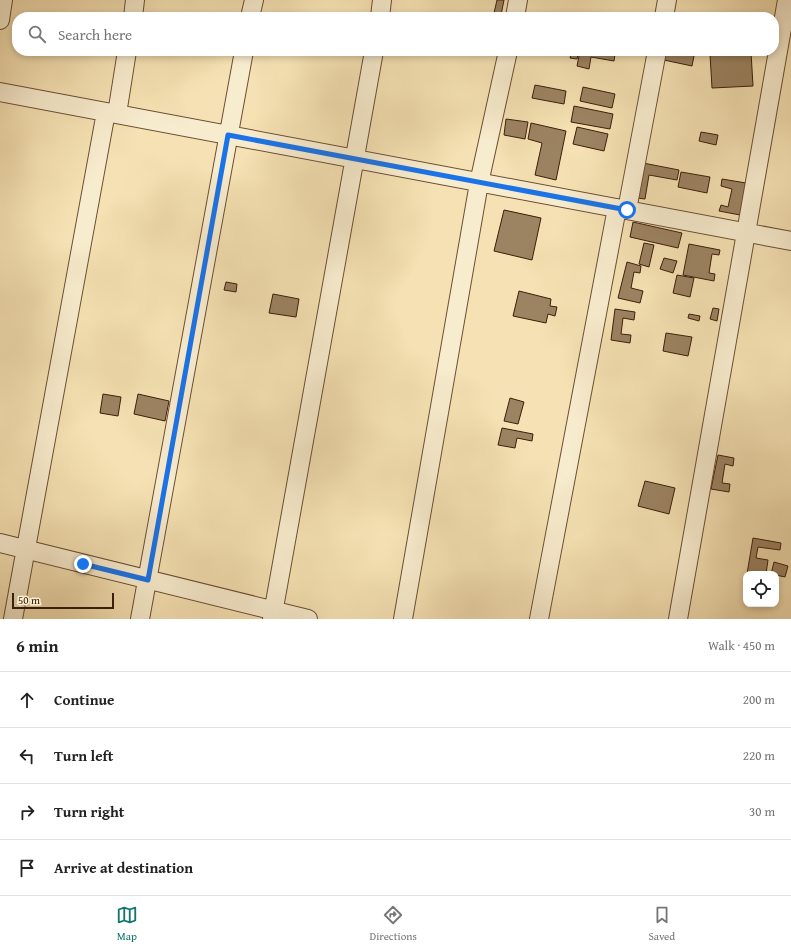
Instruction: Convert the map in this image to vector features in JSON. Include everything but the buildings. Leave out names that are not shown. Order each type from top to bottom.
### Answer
[{"type":"street","points":[[0,20],[3,0]]},
{"type":"street","points":[[134,12],[135,0]]},
{"type":"street","points":[[251,12],[254,0]]},
{"type":"street","points":[[381,12],[382,0]]},
{"type":"street","points":[[516,12],[518,0]]},
{"type":"street","points":[[665,12],[667,0]]},
{"type":"street","points":[[779,46],[787,0]]},
{"type":"street","points":[[13,619],[25,549],[112,113],[126,56]]},
{"type":"street","points":[[140,619],[243,56]]},
{"type":"street","points":[[273,615],[356,159],[373,56]]},
{"type":"street","points":[[402,619],[479,183],[507,56]]},
{"type":"street","points":[[539,619],[622,209],[656,56]]},
{"type":"street","points":[[678,619],[777,56]]},
{"type":"street","points":[[0,92],[791,241]]},
{"type":"street","points":[[0,543],[148,580],[273,615],[308,619]]},
{"type":"route","points":[[83,564],[148,580],[228,135],[627,210]]}]
